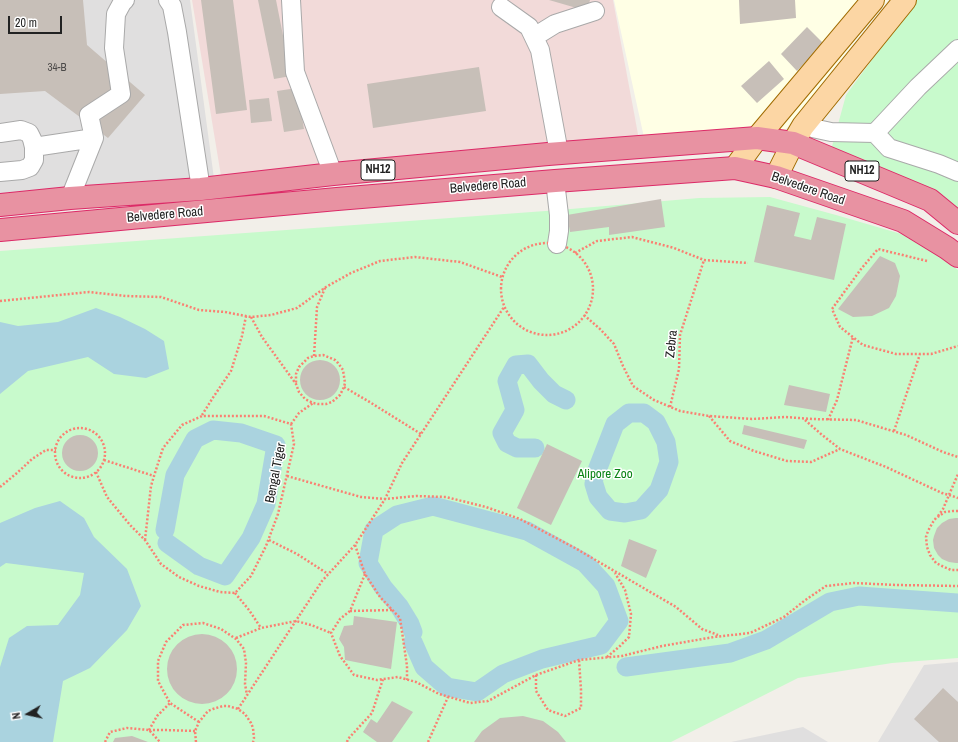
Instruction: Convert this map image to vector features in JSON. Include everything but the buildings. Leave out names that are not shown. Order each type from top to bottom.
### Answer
[{"type":"highway","name":"Belvedere Road","points":[[0,205],[70,198],[201,189],[333,174],[559,153],[798,135]]},
{"type":"highway","name":"NH12","points":[[798,135],[930,200],[958,223]]},
{"type":"highway","name":"Belvedere Road","points":[[0,230],[322,200],[735,168],[776,177],[903,221],[958,256]]},
{"type":"main road","points":[[735,168],[757,138],[873,0]]},
{"type":"main road","points":[[776,177],[798,135],[905,0]]},
{"type":"lane","points":[[70,198],[94,138],[90,115],[121,94],[114,48],[116,14],[125,0]]},
{"type":"lane","points":[[168,0],[172,6],[177,32],[201,189]]},
{"type":"lane","points":[[291,0],[295,72],[333,174]]},
{"type":"lane","points":[[501,7],[529,27],[540,50],[559,153]]},
{"type":"lane","points":[[534,36],[555,24],[595,10]]},
{"type":"lane","points":[[875,133],[918,87],[958,49]]},
{"type":"lane","points":[[0,132],[21,130],[29,133],[34,147],[34,160],[30,167],[22,170],[0,172]]},
{"type":"lane","points":[[798,135],[831,132],[875,133],[889,148],[939,164],[958,172]]},
{"type":"lane","points":[[34,147],[94,138]]},
{"type":"lane","points":[[554,181],[559,215],[557,244]]},
{"type":"path","points":[[575,253],[597,241],[632,237],[674,248],[704,260],[748,263]]},
{"type":"path","points":[[551,242],[565,246],[575,253],[581,257],[592,276],[593,288],[591,304],[580,322],[564,332],[542,335],[524,329],[510,317],[504,307],[500,291],[500,283],[505,268],[520,251],[534,244],[551,242]]},
{"type":"path","points":[[931,263],[918,258],[878,249],[861,269],[832,309],[840,327],[863,345],[896,354],[931,354],[958,346]]},
{"type":"path","points":[[0,301],[89,292],[126,296],[161,297],[199,310],[225,312],[251,317],[271,315],[297,308],[326,287],[351,273],[380,261],[415,257],[460,262],[502,277]]},
{"type":"path","name":"Zebra","points":[[670,407],[680,369],[680,335],[704,260]]},
{"type":"path","points":[[314,356],[317,307],[326,287]]},
{"type":"path","points":[[238,709],[322,581],[355,545],[385,499],[402,463],[504,307]]},
{"type":"path","points":[[584,315],[614,344],[633,386],[654,400],[680,411],[708,416],[752,419],[785,417],[856,420],[906,435],[943,452],[958,457]]},
{"type":"path","points":[[202,416],[232,371],[246,316]]},
{"type":"path","points":[[251,317],[262,337],[305,399],[318,404],[332,402],[340,395],[344,387],[345,383],[343,370],[335,360],[323,355],[314,356],[308,358],[299,367],[296,374],[296,384]]},
{"type":"path","points":[[828,420],[837,400],[853,337]]},
{"type":"path","points":[[894,431],[920,354]]},
{"type":"path","points":[[344,387],[421,434]]},
{"type":"path","points":[[145,540],[151,486],[163,448],[182,425],[202,416],[264,416],[291,424],[299,413],[313,403]]},
{"type":"path","points":[[708,416],[730,441],[754,451],[787,461],[811,462],[840,449]]},
{"type":"path","points":[[805,419],[840,449],[886,467],[942,493],[958,498]]},
{"type":"path","name":"Bengal Tiger","points":[[235,593],[251,576],[268,540],[278,514],[294,444],[291,424]]},
{"type":"path","points":[[76,428],[90,430],[97,434],[104,445],[104,460],[102,466],[92,476],[83,478],[68,474],[58,464],[56,459],[58,442],[67,432],[76,428]]},
{"type":"path","points":[[0,487],[17,474],[32,459],[46,450],[56,450]]},
{"type":"path","points":[[104,460],[154,476]]},
{"type":"path","points":[[96,472],[107,497],[130,525],[145,540],[161,564],[179,577],[200,586],[220,592],[235,593],[261,628]]},
{"type":"path","points":[[958,474],[943,509],[933,522],[926,537],[930,555],[936,563],[951,570],[958,570]]},
{"type":"path","points":[[287,476],[361,497],[385,499],[416,496],[446,497],[486,507],[520,519],[615,571],[676,607],[702,629],[720,636]]},
{"type":"path","points":[[936,518],[945,512],[958,511]]},
{"type":"path","points":[[268,540],[297,554],[328,574]]},
{"type":"path","points":[[355,545],[365,574],[380,597],[400,618],[407,666],[407,680]]},
{"type":"path","points":[[607,657],[629,636],[631,614],[625,590],[615,571]]},
{"type":"path","points":[[331,633],[340,619],[350,611],[365,574]]},
{"type":"path","points":[[236,638],[261,628],[296,621],[331,633],[340,656],[354,675],[377,680],[398,677],[416,682],[448,697],[470,702],[488,701],[536,675],[579,660],[622,656],[662,646],[720,636],[750,633],[784,617],[826,586],[854,583],[958,586]]},
{"type":"path","points":[[350,611],[392,610]]},
{"type":"path","points":[[199,722],[170,703],[158,681],[158,661],[166,642],[183,625],[203,623],[221,629],[236,638],[244,649],[246,662],[245,684],[247,695]]},
{"type":"path","points":[[536,675],[536,691],[548,710],[565,716],[581,708],[579,660]]},
{"type":"path","points":[[347,742],[348,739],[372,713],[383,679]]},
{"type":"path","points":[[428,742],[448,697]]},
{"type":"path","points":[[149,730],[157,716],[170,703]]},
{"type":"path","points":[[196,742],[195,731],[199,722],[208,711],[223,706],[228,706],[238,709],[245,714],[253,728],[253,742]]},
{"type":"path","points":[[105,742],[110,732],[127,728],[195,731]]},
{"type":"path","points":[[149,730],[160,742]]},
{"type":"shaded area","points":[[0,0],[190,0],[215,186],[0,203]]},
{"type":"shaded area","points":[[192,0],[613,0],[640,145],[222,182]]},
{"type":"shaded area","points":[[614,0],[888,0],[774,144],[645,142]]},
{"type":"shaded area","points":[[958,662],[958,742],[878,742],[924,665]]},
{"type":"shaded area","points":[[803,727],[828,742],[731,742]]},
{"type":"green space","points":[[916,0],[958,0],[958,232],[922,205],[828,161],[846,95]]},
{"type":"green space","name":"Alipore Zoo","points":[[770,197],[915,238],[958,270],[958,658],[892,663],[798,678],[671,742],[0,742],[0,251],[559,210],[699,198]]},
{"type":"water","points":[[96,308],[145,329],[164,341],[169,369],[146,378],[114,374],[88,357],[28,371],[0,394],[0,322],[18,326],[58,322]]},
{"type":"water","points":[[60,501],[84,518],[94,537],[127,569],[141,606],[127,630],[90,668],[63,681],[53,742],[0,742],[0,667],[9,638],[27,626],[58,625],[80,595],[84,573],[6,563],[0,567],[0,523],[35,508]]},
{"type":"waterway","points":[[535,448],[517,448],[507,443],[502,433],[515,410],[507,381],[516,365],[528,364],[541,381],[554,394],[566,400]]},
{"type":"waterway","points":[[594,478],[615,424],[629,413],[644,413],[656,422],[666,442],[669,462],[659,490],[641,510],[625,513],[610,511],[598,497],[594,484]]},
{"type":"waterway","points":[[165,530],[175,475],[195,439],[213,430],[241,433],[276,445],[266,504],[251,538],[225,576],[199,566],[167,543]]},
{"type":"waterway","points":[[413,632],[399,606],[383,587],[368,563],[374,530],[397,515],[433,506],[527,531],[585,563],[606,586],[619,621],[601,645],[542,659],[503,674],[477,692],[447,687],[424,667],[413,642]]},
{"type":"waterway","points":[[626,667],[730,653],[766,640],[830,602],[859,596],[958,603]]}]
